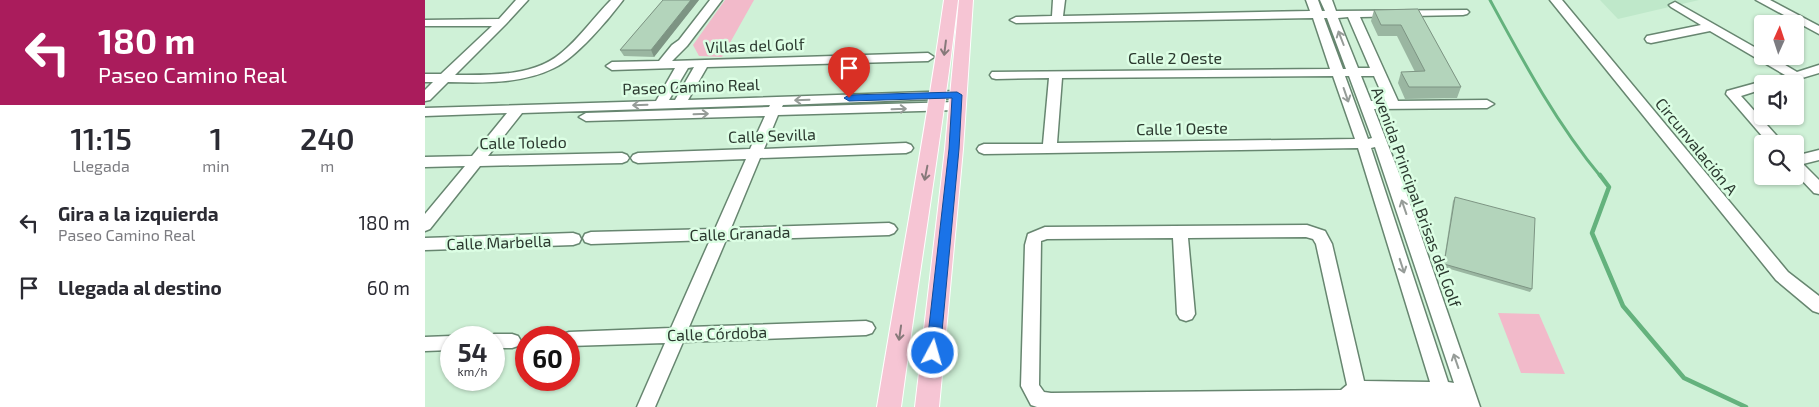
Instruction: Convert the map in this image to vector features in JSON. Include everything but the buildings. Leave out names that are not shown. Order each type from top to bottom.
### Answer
[{"type":"main road","points":[[927,407],[954,149],[947,101],[951,0]]},
{"type":"main road","points":[[889,407],[915,226],[947,101],[966,0]]},
{"type":"street","points":[[425,97],[522,0]]},
{"type":"street","points":[[425,78],[510,77],[548,66],[563,57],[617,0]]},
{"type":"street","points":[[663,64],[676,48],[683,43],[716,0]]},
{"type":"street","points":[[1057,19],[1059,0]]},
{"type":"street","name":"Avenida Principal Brisas del Golf","points":[[1312,0],[1325,9],[1354,72],[1381,142],[1469,401]]},
{"type":"street","name":"Circunvalación A","points":[[1556,0],[1782,276],[1819,306]]},
{"type":"street","points":[[1762,0],[1819,31]]},
{"type":"street","points":[[1779,0],[1819,22]]},
{"type":"street","points":[[1675,5],[1793,75]]},
{"type":"street","points":[[1016,20],[1325,9],[1352,13],[1463,12]]},
{"type":"street","name":"Avenida Principal Brisas del Golf","points":[[1325,9],[1338,72],[1363,143],[1445,401]]},
{"type":"street","points":[[1352,13],[1393,104]]},
{"type":"street","points":[[425,23],[502,22]]},
{"type":"street","points":[[1651,39],[1711,27]]},
{"type":"street","points":[[679,104],[693,63],[683,43]]},
{"type":"street","name":"Villas del Golf","points":[[612,66],[928,57]]},
{"type":"street","points":[[660,104],[693,63]]},
{"type":"street","points":[[1798,75],[1819,69]]},
{"type":"street","name":"Calle 2 Oeste","points":[[995,75],[1379,72]]},
{"type":"street","points":[[1049,148],[1056,75]]},
{"type":"street","points":[[1754,88],[1732,94],[1754,118]]},
{"type":"street","name":"Paseo Camino Real","points":[[425,112],[514,114],[947,101]]},
{"type":"street","name":"Paseo Camino Real","points":[[425,121],[660,104],[776,106]]},
{"type":"street","points":[[1366,105],[1487,104]]},
{"type":"street","points":[[646,407],[776,106]]},
{"type":"street","points":[[425,225],[514,114]]},
{"type":"street","points":[[1760,125],[1769,135]]},
{"type":"street","name":"Calle 1 Oeste","points":[[984,149],[1381,142]]},
{"type":"street","name":"Calle Sevilla","points":[[639,158],[906,148]]},
{"type":"street","points":[[1804,160],[1819,155]]},
{"type":"street","name":"Calle Toledo","points":[[425,162],[621,158]]},
{"type":"street","points":[[1804,173],[1819,189]]},
{"type":"street","name":"Calle Granada","points":[[591,238],[889,228]]},
{"type":"street","points":[[1353,396],[1324,244],[1319,235],[1307,231],[1045,233],[1034,238],[1029,386],[1038,399],[1051,401],[1353,396],[1469,401]]},
{"type":"street","points":[[1180,232],[1186,314]]},
{"type":"street","name":"Calle Marbella","points":[[425,244],[573,239]]},
{"type":"street","name":"Calle Córdoba","points":[[580,339],[866,328]]},
{"type":"street","points":[[505,340],[512,340]]},
{"type":"street","points":[[425,344],[440,343]]},
{"type":"shaded area","points":[[725,0],[754,0],[722,57],[699,56],[693,45]]},
{"type":"shaded area","points":[[1600,0],[1699,0],[1618,19]]},
{"type":"shaded area","points":[[1498,313],[1539,314],[1565,374],[1521,373]]},
{"type":"waterway","points":[[1490,0],[1555,113],[1601,177]]},
{"type":"waterway","points":[[1600,175],[1609,187],[1592,233],[1623,306],[1684,378],[1746,407]]},
{"type":"route","points":[[849,98],[957,95],[954,149],[933,353]]}]
